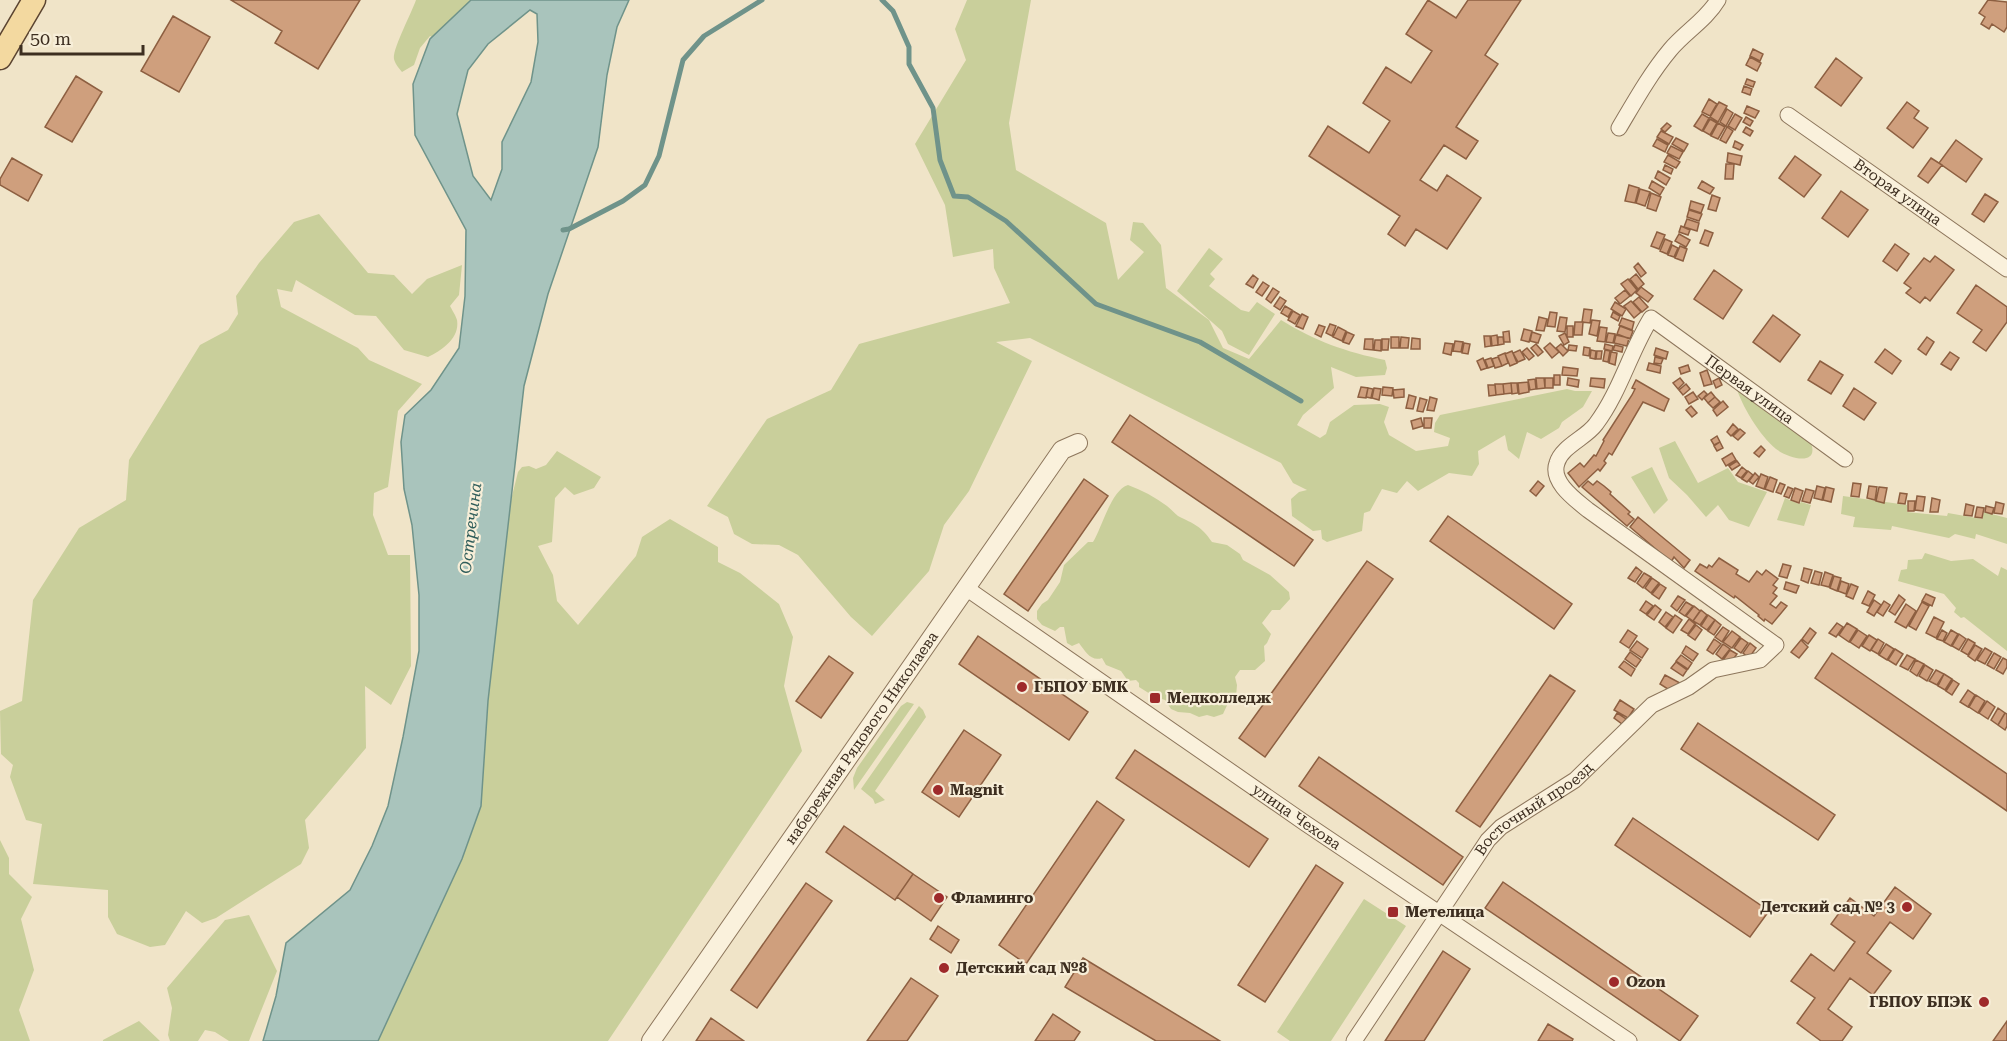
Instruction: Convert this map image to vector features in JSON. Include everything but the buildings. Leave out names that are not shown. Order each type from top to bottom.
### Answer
[{"type":"main road","points":[[0,58],[34,0]]},
{"type":"street","points":[[1618,128],[1655,69],[1718,0]]},
{"type":"street","name":"Вторая улица","points":[[1788,116],[2007,269]]},
{"type":"street","name":"Первая улица","points":[[1776,645],[1588,510],[1566,491],[1557,476],[1556,463],[1564,452],[1595,426],[1616,394],[1638,340],[1651,318],[1845,459]]},
{"type":"street","name":"набережная Рядового Николаева","points":[[651,1041],[1062,450],[1078,443]]},
{"type":"street","name":"улица Чехова","points":[[966,588],[1437,914],[1629,1041]]},
{"type":"street","name":"Восточный проезд","points":[[1354,1041],[1437,914],[1488,840],[1501,827],[1575,780],[1652,705],[1689,687],[1713,670],[1760,660],[1776,645]]},
{"type":"green space","points":[[416,0],[480,0],[436,39],[430,36],[420,48],[414,65],[402,72],[395,63],[394,54]]},
{"type":"green space","points":[[967,0],[1031,0],[1009,123],[1016,170],[1106,223],[1118,280],[1144,252],[1130,240],[1133,222],[1143,223],[1161,245],[1166,288],[1209,320],[1223,348],[1249,359],[1281,320],[1331,345],[1385,360],[1387,368],[1385,375],[1356,377],[1331,367],[1334,388],[1303,415],[1297,425],[1320,438],[1326,434],[1330,422],[1354,405],[1380,404],[1389,407],[1384,422],[1389,435],[1416,451],[1448,446],[1450,438],[1434,432],[1435,423],[1440,415],[1567,389],[1592,391],[1583,407],[1562,422],[1559,428],[1541,439],[1527,432],[1519,459],[1508,450],[1505,435],[1478,451],[1479,464],[1472,476],[1449,473],[1418,491],[1407,481],[1397,493],[1382,489],[1370,511],[1364,513],[1362,531],[1327,542],[1322,539],[1321,530],[1313,531],[1292,516],[1291,499],[1299,492],[1307,490],[1293,483],[1281,463],[1030,338],[996,342],[1032,361],[969,491],[944,525],[929,571],[872,636],[851,617],[798,555],[779,545],[752,544],[734,534],[728,517],[707,506],[767,419],[831,390],[859,344],[1010,303],[994,268],[993,249],[953,257],[945,205],[915,144],[966,60],[955,29]]},
{"type":"green space","points":[[319,214],[368,273],[394,275],[412,294],[427,279],[462,265],[459,295],[450,306],[457,320],[456,332],[449,343],[428,357],[404,350],[376,316],[355,315],[296,280],[292,292],[277,289],[281,307],[358,348],[369,360],[422,384],[398,411],[388,487],[374,493],[373,515],[388,555],[410,555],[411,666],[391,705],[365,686],[366,748],[305,820],[309,848],[301,864],[216,918],[202,923],[186,911],[165,945],[150,947],[117,934],[108,917],[108,890],[33,884],[42,824],[26,820],[10,777],[13,765],[1,754],[0,711],[22,701],[33,600],[79,528],[126,500],[129,460],[200,345],[228,330],[238,314],[236,296],[259,263],[294,222]]},
{"type":"green space","points":[[1209,248],[1223,259],[1210,274],[1215,279],[1209,286],[1241,310],[1249,312],[1257,302],[1275,314],[1249,355],[1228,344],[1222,331],[1177,291]]},
{"type":"green space","points":[[1736,386],[1809,438],[1812,454],[1809,457],[1797,458],[1776,449],[1752,420]]},
{"type":"green space","points":[[1675,441],[1698,483],[1728,468],[1738,482],[1767,492],[1749,527],[1729,520],[1718,505],[1706,517],[1669,478],[1659,448]]},
{"type":"green space","points":[[557,451],[601,477],[594,488],[574,495],[565,487],[555,498],[552,542],[538,546],[553,575],[557,601],[578,625],[636,556],[642,537],[670,519],[718,547],[718,562],[740,573],[779,604],[793,637],[784,686],[802,751],[608,1041],[378,1041],[462,859],[481,806],[488,701],[510,504],[518,472],[522,467],[529,466],[536,469],[546,465]]},
{"type":"green space","points":[[1652,467],[1668,500],[1654,514],[1631,477]]},
{"type":"green space","points":[[1128,485],[1143,491],[1178,516],[1197,526],[1212,542],[1227,545],[1240,554],[1243,560],[1270,575],[1289,592],[1290,599],[1280,610],[1272,610],[1262,623],[1271,634],[1264,646],[1265,661],[1255,670],[1240,670],[1235,677],[1236,697],[1229,701],[1223,714],[1214,717],[1207,715],[1199,717],[1171,709],[1165,700],[1139,687],[1136,680],[1128,681],[1121,671],[1106,665],[1102,658],[1091,657],[1079,643],[1072,646],[1067,643],[1064,627],[1055,631],[1042,625],[1037,619],[1037,611],[1060,582],[1064,565],[1088,542],[1093,542],[1112,502],[1122,488]]},
{"type":"green space","points":[[1843,496],[1907,505],[1907,512],[1947,516],[1948,513],[1982,519],[1984,512],[2007,518],[2007,544],[1976,534],[1975,539],[1955,534],[1949,538],[1892,526],[1891,530],[1853,527],[1855,517],[1841,514]]},
{"type":"green space","points":[[1785,498],[1799,504],[1801,502],[1811,505],[1804,526],[1777,520]]},
{"type":"green space","points":[[1925,553],[1951,561],[1973,559],[1998,576],[2001,567],[2007,570],[2007,651],[1964,617],[1961,618],[1954,612],[1956,608],[1944,594],[1898,581],[1901,570],[1907,569],[1908,560],[1922,559]]},
{"type":"green space","points":[[907,702],[914,704],[854,790],[853,778],[857,768],[901,706]]},
{"type":"green space","points":[[919,706],[926,717],[875,791],[885,800],[875,804],[873,799],[861,789]]},
{"type":"green space","points":[[0,840],[9,858],[9,874],[32,897],[21,919],[34,970],[19,1010],[30,1041],[0,1041]]},
{"type":"green space","points":[[1364,899],[1406,926],[1331,1041],[1290,1041],[1277,1032]]},
{"type":"green space","points":[[249,915],[277,971],[249,1041],[229,1041],[215,1032],[205,1030],[198,1041],[170,1041],[168,1035],[172,1008],[167,988],[225,920]]},
{"type":"green space","points":[[139,1021],[160,1041],[103,1041],[103,1040]]},
{"type":"water","name":"Остречина","points":[[471,0],[629,0],[617,27],[607,75],[598,147],[548,294],[524,386],[488,701],[481,806],[462,859],[378,1041],[263,1041],[276,996],[286,943],[350,890],[372,846],[388,806],[419,651],[419,595],[412,525],[404,489],[401,442],[405,415],[431,390],[459,348],[465,296],[466,230],[415,135],[413,84],[430,39]],"holes":[[[530,10],[537,14],[538,42],[531,82],[502,142],[502,169],[491,200],[473,176],[457,114],[468,70],[488,44]]]},
{"type":"waterway","points":[[563,230],[623,201],[645,185],[659,156],[683,60],[704,36],[762,0]]},
{"type":"waterway","points":[[882,0],[893,11],[909,47],[909,64],[933,108],[940,160],[954,196],[968,197],[1006,221],[1096,304],[1200,342],[1301,401]]},
{"type":"place","name":"ГБПОУ БМК","points":[[1022,687]]},
{"type":"place","name":"Медколледж","points":[[1155,698]]},
{"type":"place","name":"Magnit","points":[[938,790]]},
{"type":"place","name":"Фламинго","points":[[939,898]]},
{"type":"place","name":"Детский сад № 3","points":[[1907,907]]},
{"type":"place","name":"Метелица","points":[[1393,912]]},
{"type":"place","name":"Детский сад №8","points":[[944,968]]},
{"type":"place","name":"Ozon","points":[[1614,982]]},
{"type":"place","name":"ГБПОУ БПЭК","points":[[1984,1002]]}]
